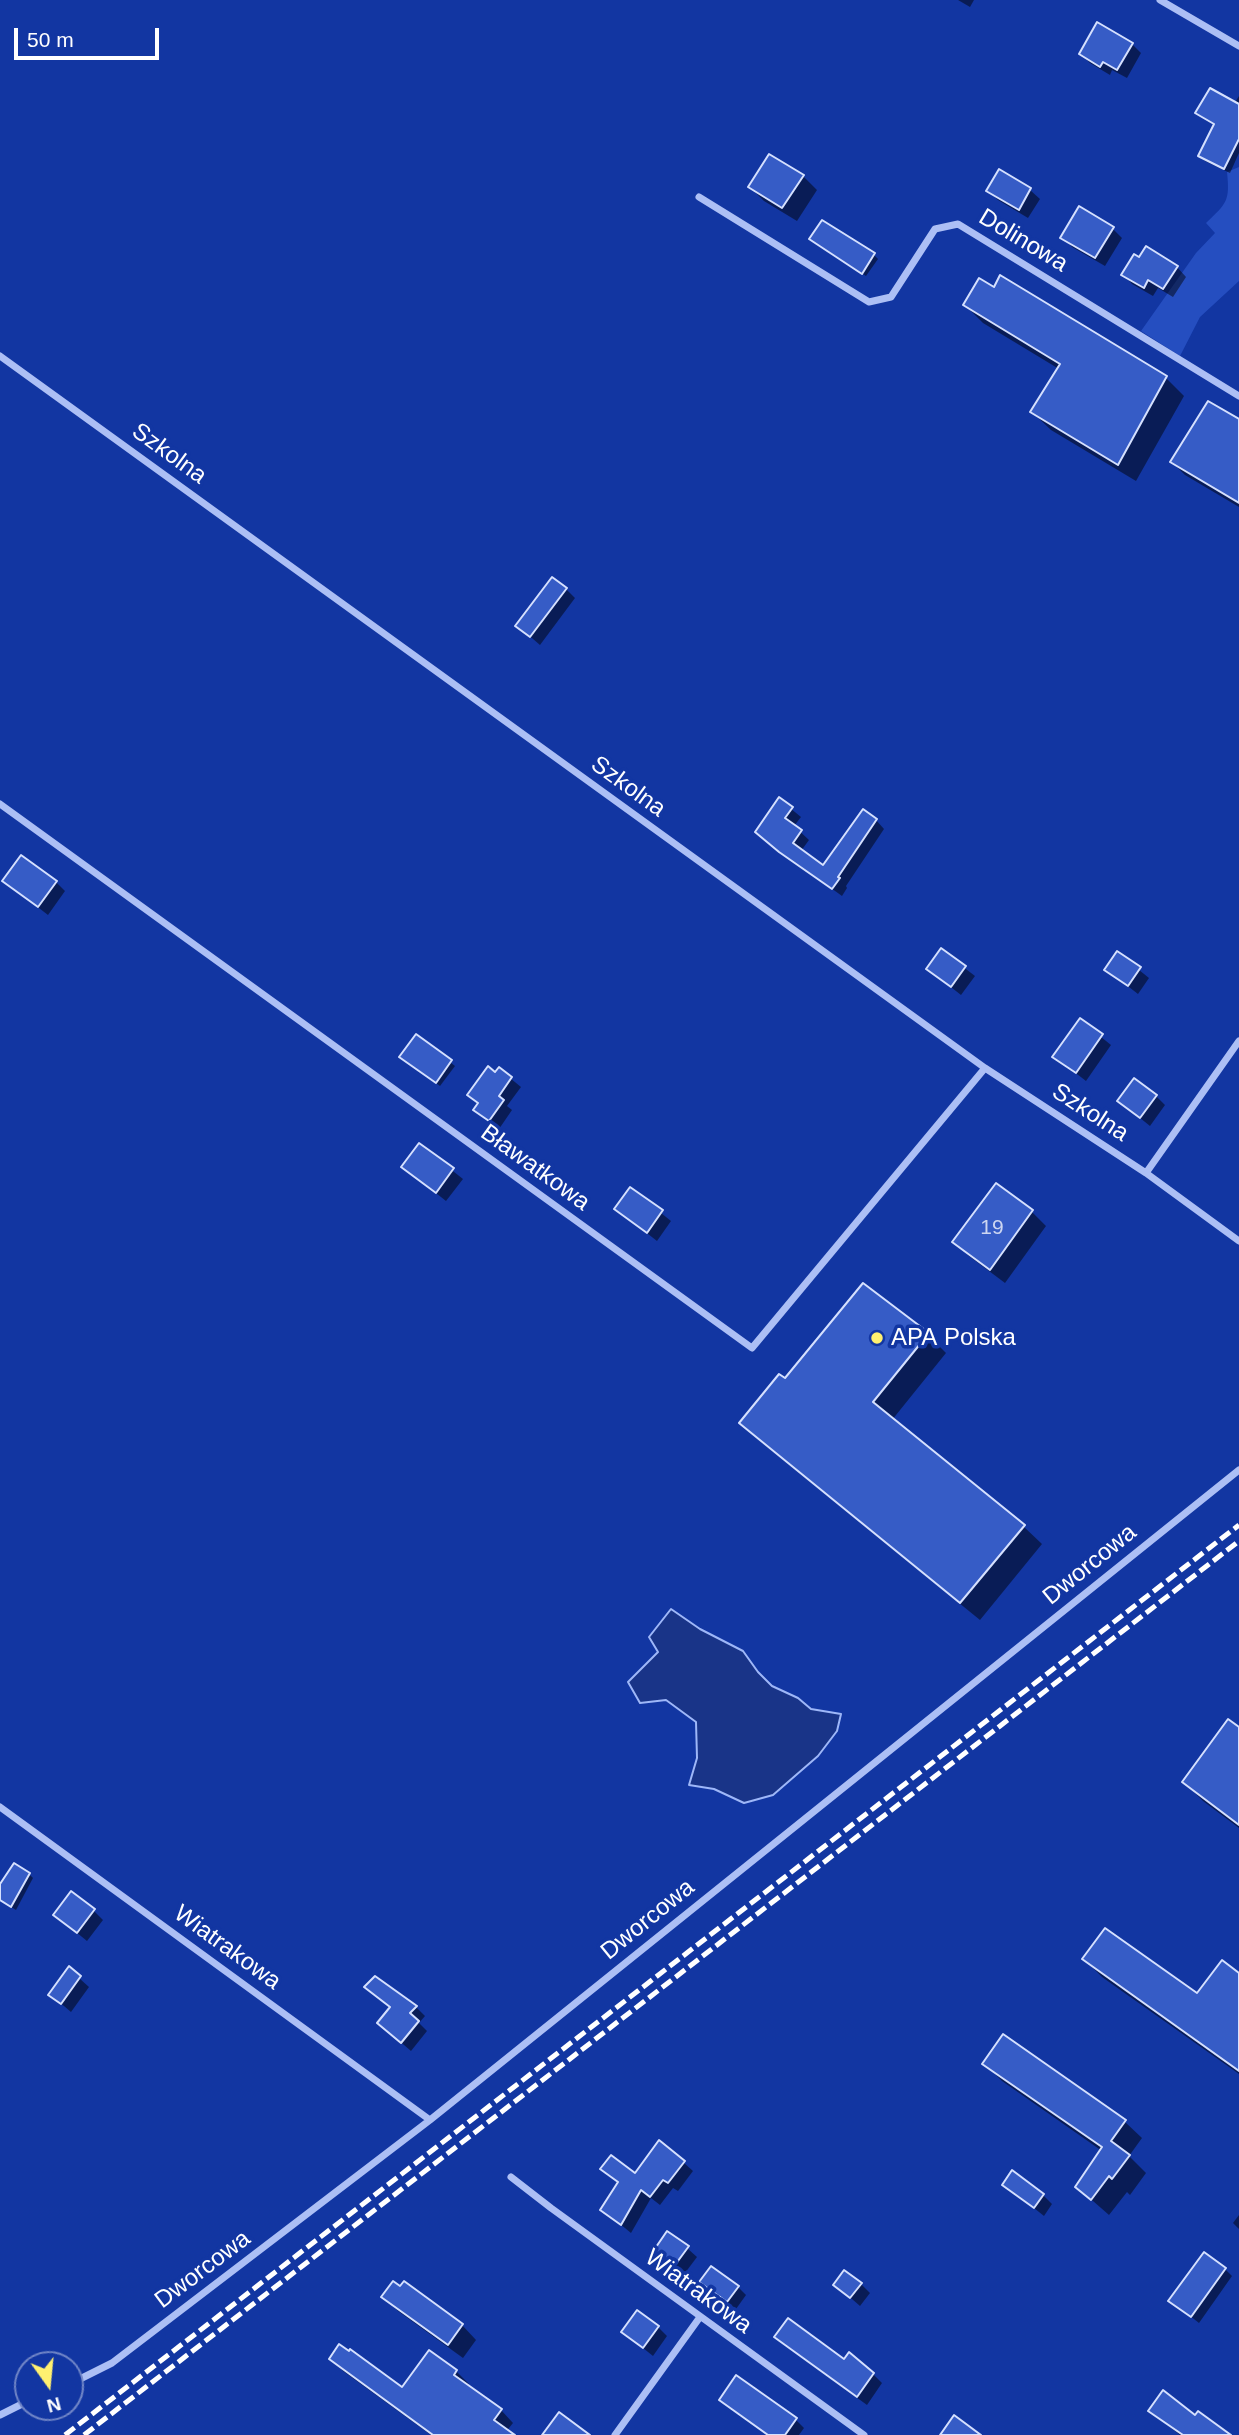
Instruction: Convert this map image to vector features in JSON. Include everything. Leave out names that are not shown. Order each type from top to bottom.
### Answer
[{"type":"street","points":[[1163,1],[1239,46]]},
{"type":"street","name":"Dolinowa","points":[[699,197],[869,302],[891,297],[935,229],[958,224],[1239,396]]},
{"type":"street","name":"Szkolna","points":[[0,356],[985,1068],[1146,1173],[1239,1241]]},
{"type":"street","name":"Bławatkowa","points":[[0,804],[752,1349],[985,1068]]},
{"type":"street","points":[[1146,1173],[1239,1041]]},
{"type":"street","name":"Dworcowa","points":[[84,2377],[112,2363],[430,2120],[1239,1470]]},
{"type":"street","name":"Wiatrakowa","points":[[0,1807],[430,2120]]},
{"type":"street","name":"Wiatrakowa","points":[[512,2177],[864,2435]]},
{"type":"street","points":[[615,2435],[700,2317]]},
{"type":"shaded area","points":[[1239,167],[1239,281],[1200,317],[1180,356],[1141,331],[1196,253],[1215,233],[1206,223],[1226,201],[1227,172]]},
{"type":"shaded area","points":[[671,1609],[700,1629],[743,1651],[772,1686],[798,1698],[811,1709],[841,1714],[837,1731],[818,1756],[773,1795],[744,1803],[714,1789],[689,1785],[697,1758],[696,1722],[666,1700],[640,1703],[628,1682],[658,1652],[649,1637]]},
{"type":"building","points":[[1097,22],[1133,43],[1117,70],[1103,62],[1100,67],[1079,54]]},
{"type":"building","points":[[1210,88],[1239,104],[1239,139],[1224,169],[1198,156],[1214,124],[1195,113]]},
{"type":"building","points":[[769,154],[804,175],[782,208],[748,187]]},
{"type":"building","points":[[999,169],[1031,188],[1019,210],[986,191]]},
{"type":"building","points":[[1079,206],[1114,227],[1095,258],[1060,238]]},
{"type":"building","points":[[822,220],[875,253],[862,274],[809,239]]},
{"type":"building","points":[[1146,246],[1178,266],[1163,289],[1148,280],[1144,288],[1121,275],[1134,254],[1139,257]]},
{"type":"building","points":[[1000,275],[1167,376],[1118,465],[1030,412],[1060,364],[963,305],[979,278],[994,287]]},
{"type":"building","points":[[1208,401],[1239,419],[1239,503],[1170,462]]},
{"type":"building","points":[[552,577],[567,588],[530,637],[515,626]]},
{"type":"building","points":[[779,797],[793,807],[785,818],[802,830],[793,843],[823,865],[863,809],[877,819],[832,889],[755,832]]},
{"type":"building","points":[[21,855],[57,881],[38,907],[2,881]]},
{"type":"building","points":[[941,948],[966,966],[951,987],[926,969]]},
{"type":"building","points":[[1117,951],[1141,967],[1128,986],[1104,970]]},
{"type":"building","points":[[1080,1018],[1103,1034],[1076,1073],[1052,1057]]},
{"type":"building","points":[[416,1034],[452,1060],[436,1083],[399,1057]]},
{"type":"building","points":[[488,1066],[495,1072],[499,1067],[512,1077],[499,1096],[504,1100],[489,1121],[473,1110],[478,1103],[467,1095]]},
{"type":"building","points":[[1134,1078],[1157,1095],[1140,1118],[1117,1101]]},
{"type":"building","points":[[419,1143],[454,1168],[436,1193],[401,1167]]},
{"type":"building","points":[[996,1183],[1033,1210],[990,1270],[952,1242]]},
{"type":"building","points":[[630,1187],[663,1210],[647,1233],[614,1209]]},
{"type":"building","points":[[863,1283],[929,1333],[873,1402],[1025,1525],[960,1603],[739,1423],[779,1374],[785,1378]]},
{"type":"building","points":[[1228,1719],[1239,1727],[1239,1825],[1182,1782]]},
{"type":"building","points":[[14,1863],[30,1873],[11,1907],[0,1900],[0,1884]]},
{"type":"building","points":[[71,1891],[95,1909],[77,1933],[53,1915]]},
{"type":"building","points":[[1105,1928],[1197,1993],[1222,1960],[1239,1973],[1239,2071],[1082,1959]]},
{"type":"building","points":[[69,1966],[81,1976],[61,2004],[48,1995]]},
{"type":"building","points":[[375,1976],[417,2006],[410,2013],[419,2021],[401,2043],[377,2023],[390,2007],[364,1987]]},
{"type":"building","points":[[1003,2034],[1126,2120],[1111,2141],[1130,2155],[1112,2179],[1109,2176],[1091,2200],[1075,2187],[1102,2147],[982,2064]]},
{"type":"building","points":[[659,2140],[685,2161],[668,2183],[663,2180],[650,2197],[641,2190],[621,2225],[600,2210],[618,2182],[600,2169],[611,2155],[635,2173]]},
{"type":"building","points":[[1012,2170],[1044,2194],[1034,2208],[1002,2185]]},
{"type":"building","points":[[667,2231],[689,2246],[675,2265],[654,2250]]},
{"type":"building","points":[[1204,2252],[1226,2268],[1191,2317],[1168,2301]]},
{"type":"building","points":[[711,2266],[739,2286],[727,2302],[699,2282]]},
{"type":"building","points":[[844,2270],[862,2283],[850,2298],[833,2285]]},
{"type":"building","points":[[393,2281],[400,2286],[404,2281],[463,2324],[448,2345],[381,2297]]},
{"type":"building","points":[[637,2310],[659,2326],[643,2348],[621,2332]]},
{"type":"building","points":[[788,2318],[844,2359],[849,2352],[874,2373],[857,2397],[774,2337]]},
{"type":"building","points":[[339,2344],[402,2387],[429,2350],[457,2370],[454,2375],[502,2409],[494,2420],[515,2435],[433,2435],[329,2359]]},
{"type":"building","points":[[736,2375],[797,2418],[785,2435],[768,2435],[719,2400]]},
{"type":"building","points":[[1163,2390],[1195,2415],[1198,2411],[1231,2435],[1183,2435],[1148,2411]]},
{"type":"building","points":[[559,2412],[590,2435],[542,2435]]},
{"type":"building","points":[[954,2415],[981,2435],[940,2435]]},
{"type":"railway","points":[[65,2435],[1239,1525]]},
{"type":"railway","points":[[84,2435],[1239,1541]]},
{"type":"place","name":"APA Polska","points":[[877,1338]]}]
